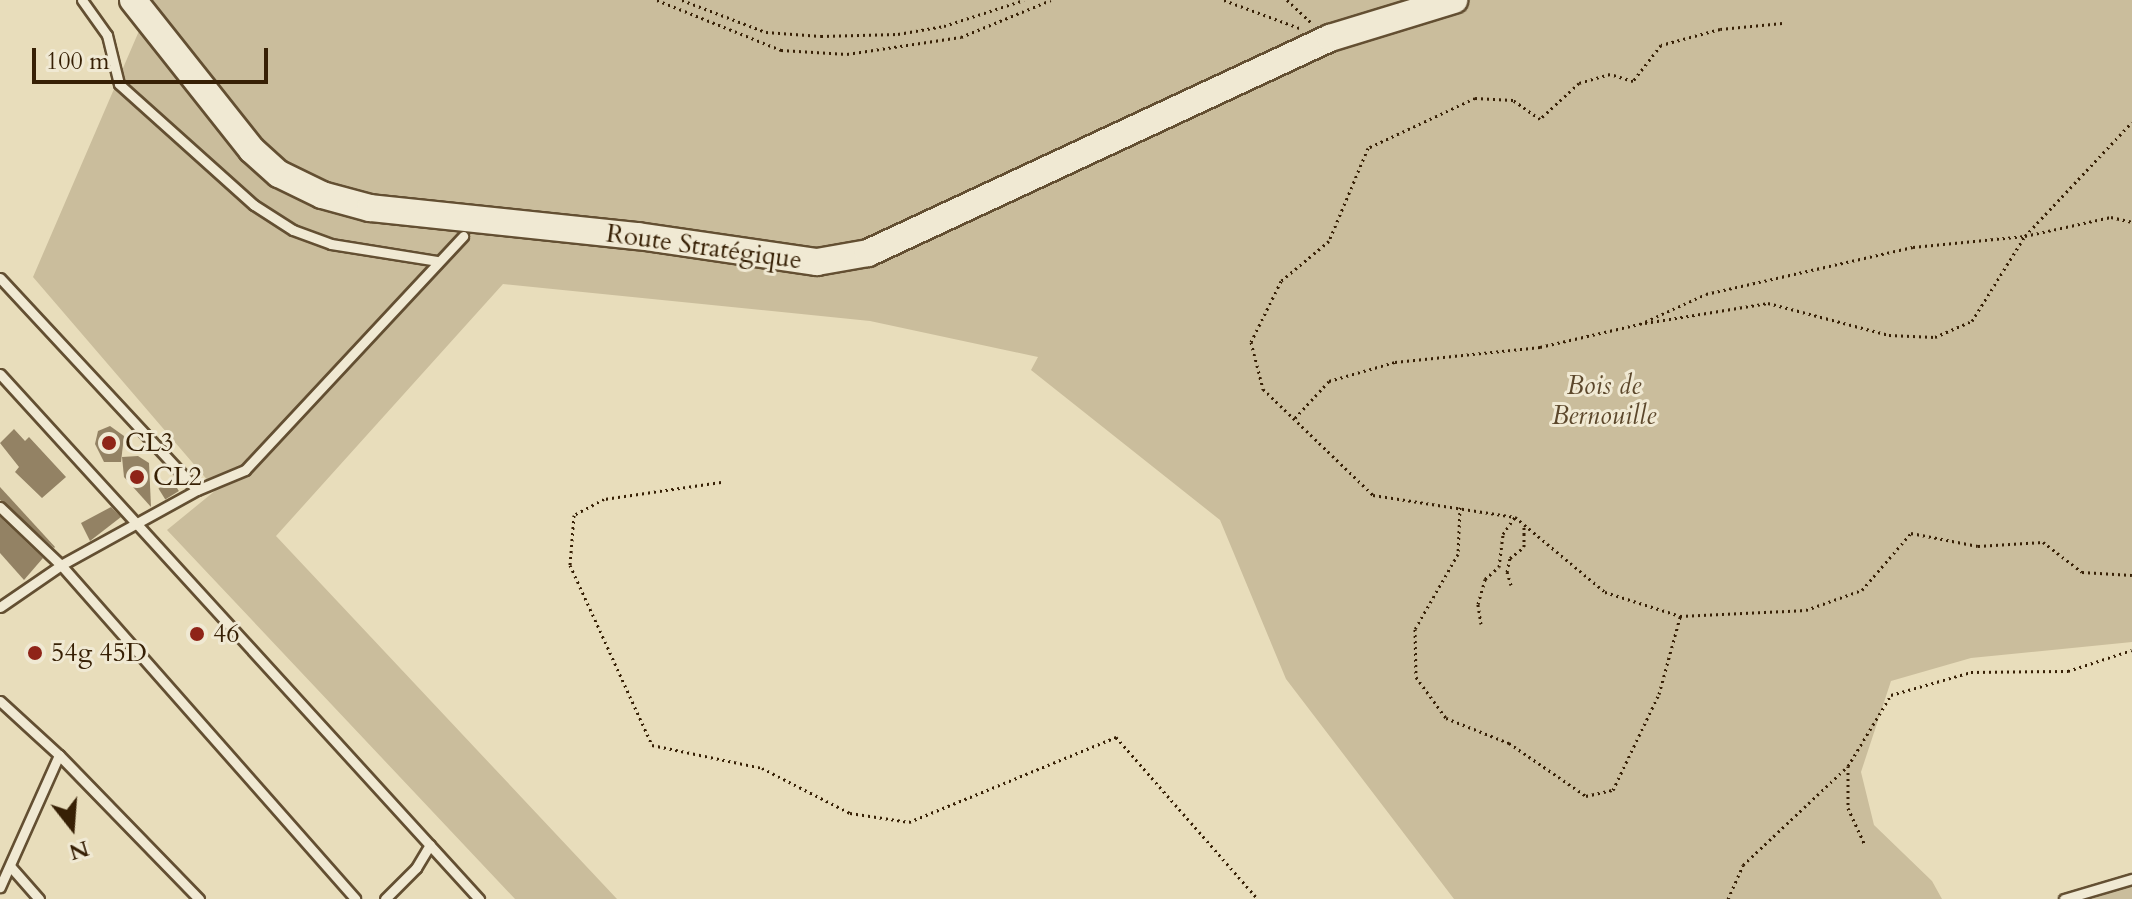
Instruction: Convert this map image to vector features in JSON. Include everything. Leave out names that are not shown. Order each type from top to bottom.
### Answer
[{"type":"street","name":"Route Stratégique","points":[[133,0],[218,113],[279,174],[322,195],[370,208],[492,224],[638,236],[817,262],[868,253],[1328,39],[1454,0]]},
{"type":"lane","points":[[82,0],[107,35],[119,84],[254,205],[293,230],[331,244],[437,261]]},
{"type":"lane","points":[[0,607],[61,565],[197,490],[245,470],[463,236]]},
{"type":"lane","points":[[0,278],[197,490]]},
{"type":"lane","points":[[0,374],[479,899]]},
{"type":"lane","points":[[0,507],[61,565],[355,899]]},
{"type":"lane","points":[[0,701],[59,755],[199,899]]},
{"type":"lane","points":[[0,887],[59,755]]},
{"type":"lane","points":[[385,899],[416,868],[430,845]]},
{"type":"lane","points":[[10,866],[39,899]]},
{"type":"lane","points":[[2064,899],[2132,879]]},
{"type":"path","points":[[657,0],[781,50],[847,54],[961,37],[1051,0]]},
{"type":"path","points":[[682,0],[766,32],[821,36],[898,34],[944,26],[1024,0]]},
{"type":"path","points":[[1224,0],[1328,39]]},
{"type":"path","points":[[1287,0],[1328,39]]},
{"type":"path","points":[[1782,23],[1720,29],[1661,45],[1633,81],[1610,74],[1579,83],[1540,119],[1513,100],[1475,98],[1368,148],[1329,241],[1281,281],[1251,342],[1263,389],[1373,495],[1515,517],[1605,592],[1680,616],[1806,610],[1862,590],[1911,533],[1978,546],[2043,542],[2082,572],[2132,575]]},
{"type":"path","points":[[1295,418],[1329,381],[1368,370],[1540,347],[1640,324],[1768,303],[1889,335],[1935,337],[1972,321],[2025,236],[2132,122]]},
{"type":"path","points":[[1640,324],[1706,294],[1913,247],[2025,236],[2111,217],[2132,222]]},
{"type":"path","points":[[721,482],[604,499],[574,515],[570,565],[652,745],[762,768],[850,813],[909,822],[1116,737],[1258,899]]},
{"type":"path","points":[[1460,507],[1458,554],[1415,629],[1416,677],[1446,718],[1509,743],[1586,796],[1613,790],[1659,694],[1680,616]]},
{"type":"path","points":[[1481,624],[1478,604],[1485,579],[1499,567],[1503,534],[1515,517]]},
{"type":"path","points":[[1511,585],[1507,572],[1510,558],[1524,547],[1524,524]]},
{"type":"path","points":[[1728,899],[1743,865],[1848,766],[1891,695],[1971,672],[2068,671],[2132,650]]},
{"type":"path","points":[[1848,766],[1848,808],[1865,845]]},
{"type":"green space","name":"Bois de Bernouille","points":[[133,0],[2132,0],[2132,642],[1971,658],[1891,681],[1861,772],[1874,825],[1932,881],[1942,899],[1454,899],[1286,679],[1220,520],[1031,370],[1038,357],[870,321],[503,284],[276,536],[617,899],[515,899],[167,530],[216,490],[33,277],[145,17]]},
{"type":"green space","points":[[2132,887],[2132,899],[2091,899]]},
{"type":"building","name":"CL3","points":[[110,426],[124,436],[121,462],[104,462],[95,444],[98,431]]},
{"type":"building","points":[[14,429],[25,441],[29,437],[66,477],[42,498],[15,472],[19,467],[0,443]]},
{"type":"building","name":"CL2","points":[[138,456],[149,463],[151,507],[124,477],[122,457]]},
{"type":"building","points":[[172,480],[179,491],[165,500],[158,488]]},
{"type":"building","points":[[0,487],[55,547],[54,548],[0,500]]},
{"type":"building","points":[[111,507],[121,517],[90,541],[81,523]]},
{"type":"building","points":[[0,517],[43,558],[24,580],[0,553]]},
{"type":"place","name":"CL3","points":[[109,443]]},
{"type":"place","name":"CL2","points":[[137,477]]},
{"type":"place","name":"46","points":[[197,634]]},
{"type":"place","name":"54g 45D","points":[[35,653]]}]
